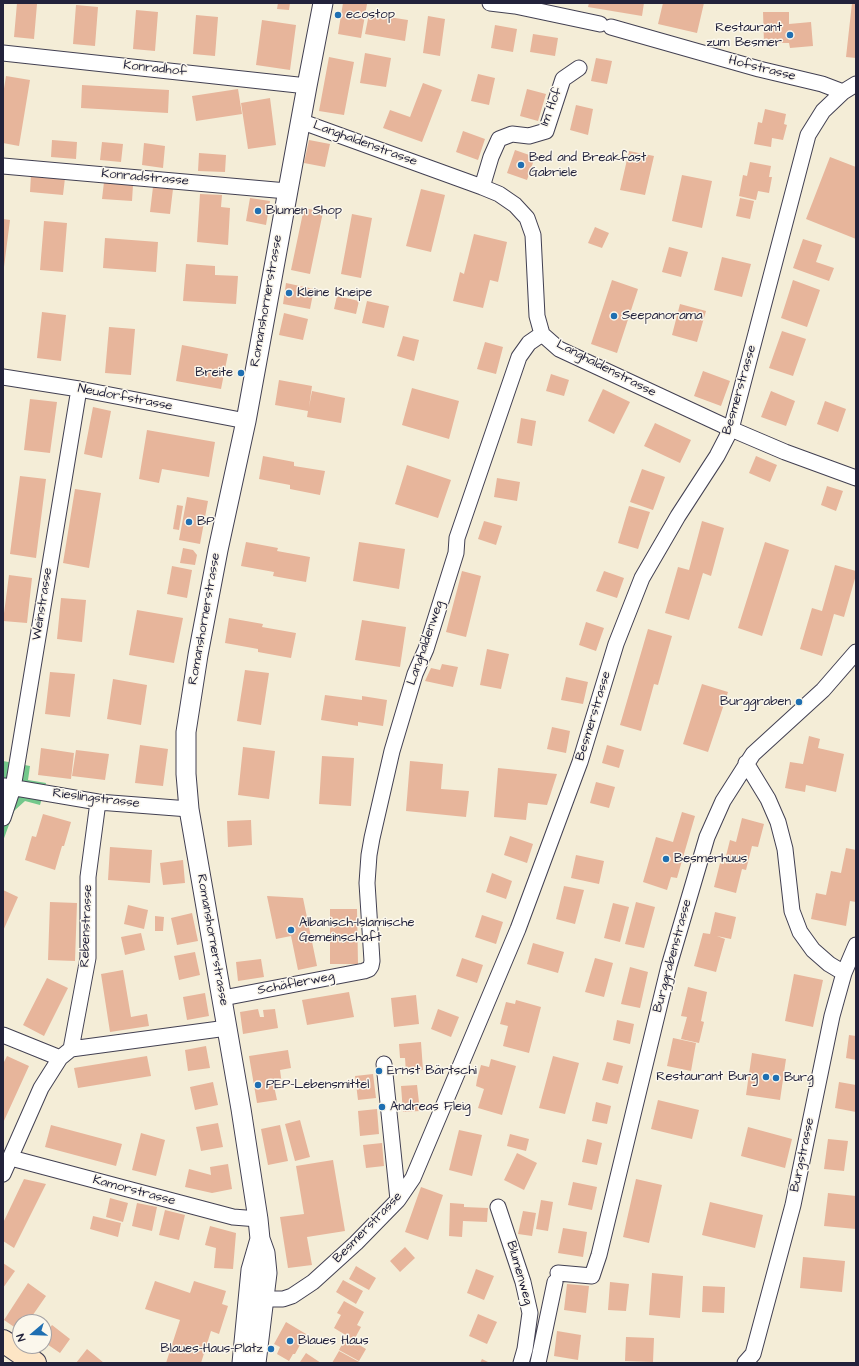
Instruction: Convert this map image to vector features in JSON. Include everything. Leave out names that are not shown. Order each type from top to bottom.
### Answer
[{"type":"main road","points":[[3,1340],[35,1363]]},
{"type":"street","name":"Romanshornerstrasse","points":[[256,1363],[256,1299],[251,1270],[260,1239],[258,1219],[242,1108],[189,809],[186,774],[186,732],[198,655],[218,550],[246,421],[287,191],[323,3]]},
{"type":"street","name":"Hofstrasse","points":[[490,3],[516,5],[606,26],[759,69],[822,84],[850,88]]},
{"type":"street","name":"Konradhof","points":[[3,53],[307,86]]},
{"type":"street","name":"Im Hof","points":[[482,187],[491,157],[499,139],[512,134],[529,136],[546,131],[563,79],[579,68]]},
{"type":"street","name":"Besmerstrasse","points":[[256,1299],[283,1299],[292,1296],[313,1282],[356,1244],[398,1200],[413,1178],[518,929],[580,762],[616,644],[642,578],[678,516],[717,456],[731,429],[808,136],[823,111],[850,88]]},
{"type":"street","name":"Langhaldenstrasse","points":[[300,121],[482,187],[499,194],[515,205],[527,218],[533,235],[537,316],[542,334],[559,349],[731,429],[785,452],[856,478]]},
{"type":"street","name":"Konradstrasse","points":[[3,166],[287,191]]},
{"type":"street","name":"Langhaldenweg","points":[[369,969],[372,961],[367,883],[369,855],[392,751],[415,674],[426,649],[456,553],[457,538],[519,357],[530,343],[542,334]]},
{"type":"street","name":"Neudorfstrasse","points":[[3,377],[79,389],[246,421]]},
{"type":"street","name":"Weinstrasse","points":[[3,818],[79,389]]},
{"type":"street","name":"Burggrabenstrasse","points":[[539,1359],[557,1278],[592,1276],[599,1255],[669,966],[707,837],[723,801],[753,754],[823,690],[856,652]]},
{"type":"street","points":[[746,763],[768,799],[778,822],[785,849],[792,911],[800,932],[813,950],[829,964],[844,973]]},
{"type":"street","name":"Rieslingstrasse","points":[[8,787],[98,802],[189,809]]},
{"type":"street","name":"Rebenstrasse","points":[[3,1174],[41,1088],[65,1054],[88,958],[88,877],[98,802]]},
{"type":"street","name":"Burgstrasse","points":[[745,1363],[753,1354],[793,1205],[828,1035],[844,973],[856,945]]},
{"type":"street","name":"Schäflerweg","points":[[222,998],[364,972],[369,969]]},
{"type":"street","points":[[3,1034],[65,1054],[227,1028]]},
{"type":"street","points":[[384,1064],[398,1200]]},
{"type":"street","name":"Kamorstrasse","points":[[11,1158],[233,1218],[258,1219]]},
{"type":"street","name":"Blumenweg","points":[[498,1207],[523,1282],[530,1312],[525,1349],[521,1363]]},
{"type":"street","name":"Romanshornerstrasse","points":[[242,1363],[256,1299]]},
{"type":"green space","points":[[3,761],[30,766],[28,780],[46,783],[40,805],[25,801],[14,811],[3,841]]},
{"type":"building","points":[[17,3],[37,4],[34,39],[14,37]]},
{"type":"building","points":[[278,3],[290,3],[289,10],[277,9]]},
{"type":"building","points":[[343,3],[367,4],[361,38],[338,34]]},
{"type":"building","points":[[589,3],[644,3],[642,16],[588,7]]},
{"type":"building","points":[[663,3],[704,3],[697,33],[658,24]]},
{"type":"building","points":[[852,3],[856,3],[856,58],[846,57]]},
{"type":"building","points":[[76,5],[98,7],[95,46],[73,44]]},
{"type":"building","points":[[136,10],[158,12],[155,51],[133,49]]},
{"type":"building","points":[[763,12],[789,12],[789,24],[811,22],[813,46],[790,48],[789,43],[764,43]]},
{"type":"building","points":[[369,14],[408,20],[405,41],[365,34]]},
{"type":"building","points":[[196,15],[218,17],[215,56],[193,54]]},
{"type":"building","points":[[428,16],[445,19],[440,56],[423,53]]},
{"type":"building","points":[[262,20],[296,25],[290,70],[256,65]]},
{"type":"building","points":[[495,25],[517,29],[513,52],[491,48]]},
{"type":"building","points":[[533,34],[558,38],[555,56],[530,52]]},
{"type":"building","points":[[365,53],[391,58],[386,87],[360,83]]},
{"type":"building","points":[[329,57],[354,62],[344,115],[319,111]]},
{"type":"building","points":[[596,58],[612,61],[607,84],[591,81]]},
{"type":"building","points":[[478,74],[495,78],[489,105],[471,101]]},
{"type":"building","points":[[6,76],[30,80],[19,146],[3,143],[3,95]]},
{"type":"building","points":[[423,83],[442,90],[422,142],[383,128],[390,110],[410,117]]},
{"type":"building","points":[[82,85],[169,90],[168,113],[81,108]]},
{"type":"building","points":[[238,89],[242,114],[196,121],[192,96]]},
{"type":"building","points":[[527,89],[546,94],[538,121],[520,116]]},
{"type":"building","points":[[270,98],[276,145],[248,149],[241,103]]},
{"type":"building","points":[[576,105],[593,109],[588,135],[570,130]]},
{"type":"building","points":[[765,109],[786,114],[784,124],[787,125],[783,140],[772,138],[771,147],[754,144],[758,122],[762,123]]},
{"type":"building","points":[[463,131],[485,139],[478,160],[456,152]]},
{"type":"building","points":[[52,140],[77,142],[76,159],[51,157]]},
{"type":"building","points":[[309,140],[330,144],[325,167],[304,163]]},
{"type":"building","points":[[102,142],[123,144],[121,162],[100,160]]},
{"type":"building","points":[[144,143],[165,146],[163,168],[142,165]]},
{"type":"building","name":"Bed and Breakfast Gabriele","points":[[515,150],[535,157],[527,180],[507,173]]},
{"type":"building","points":[[629,151],[654,156],[645,195],[620,190]]},
{"type":"building","points":[[199,153],[226,155],[225,172],[198,171]]},
{"type":"building","points":[[830,157],[856,167],[856,239],[806,219]]},
{"type":"building","points":[[750,162],[771,166],[769,177],[772,177],[769,193],[758,191],[756,200],[739,196],[743,175],[747,176]]},
{"type":"building","points":[[31,175],[65,178],[63,195],[30,192]]},
{"type":"building","points":[[682,175],[712,181],[702,228],[672,221]]},
{"type":"building","points":[[104,182],[133,185],[132,201],[102,199]]},
{"type":"building","points":[[153,187],[173,189],[170,214],[150,212]]},
{"type":"building","points":[[421,189],[445,195],[431,252],[406,246]]},
{"type":"building","points":[[200,194],[222,195],[221,207],[230,208],[228,245],[197,242]]},
{"type":"building","points":[[250,198],[270,201],[266,225],[246,221]]},
{"type":"building","points":[[740,198],[754,201],[750,219],[736,216]]},
{"type":"building","points":[[304,208],[323,212],[310,274],[291,270]]},
{"type":"building","points":[[352,214],[372,218],[361,278],[341,274]]},
{"type":"building","points":[[3,219],[10,220],[4,267],[3,267]]},
{"type":"building","points":[[44,221],[67,223],[63,272],[40,270]]},
{"type":"building","points":[[595,227],[609,233],[602,248],[588,243]]},
{"type":"building","points":[[474,234],[507,242],[498,282],[490,280],[483,308],[453,301],[460,272],[464,274]]},
{"type":"building","points":[[105,238],[158,242],[156,272],[103,268]]},
{"type":"building","points":[[803,239],[822,245],[816,262],[834,268],[829,281],[793,268]]},
{"type":"building","points":[[669,247],[688,252],[681,277],[662,272]]},
{"type":"building","points":[[722,257],[751,264],[742,297],[714,290]]},
{"type":"building","points":[[186,264],[215,266],[215,275],[238,276],[236,304],[183,301]]},
{"type":"building","name":"Seepanorama","points":[[612,280],[638,289],[617,353],[591,344]]},
{"type":"building","points":[[793,280],[820,290],[807,327],[781,318]]},
{"type":"building","points":[[286,283],[314,289],[310,309],[283,304]]},
{"type":"building","points":[[337,296],[359,301],[356,314],[334,309]]},
{"type":"building","points":[[367,301],[389,306],[384,328],[362,323]]},
{"type":"building","points":[[680,304],[706,311],[697,342],[672,335]]},
{"type":"building","points":[[42,312],[66,315],[61,361],[37,358]]},
{"type":"building","points":[[284,313],[308,319],[303,340],[279,335]]},
{"type":"building","points":[[109,327],[135,329],[131,375],[105,373]]},
{"type":"building","points":[[782,331],[806,339],[793,376],[769,368]]},
{"type":"building","points":[[403,336],[419,340],[414,361],[397,356]]},
{"type":"building","points":[[485,342],[503,347],[496,374],[477,369]]},
{"type":"building","points":[[182,345],[228,354],[221,389],[176,381]]},
{"type":"building","points":[[703,371],[730,381],[721,406],[694,396]]},
{"type":"building","points":[[551,374],[569,380],[564,396],[546,391]]},
{"type":"building","points":[[279,380],[312,386],[309,407],[312,391],[345,398],[341,423],[307,417],[308,411],[275,405]]},
{"type":"building","points":[[412,388],[459,401],[449,439],[402,425]]},
{"type":"building","points":[[603,389],[630,402],[614,434],[588,421]]},
{"type":"building","points":[[771,391],[795,401],[786,426],[761,417]]},
{"type":"building","points":[[30,399],[57,402],[50,453],[24,450]]},
{"type":"building","points":[[825,401],[846,409],[838,432],[817,424]]},
{"type":"building","points":[[93,407],[111,411],[102,458],[84,454]]},
{"type":"building","points":[[521,418],[536,421],[532,446],[517,443]]},
{"type":"building","points":[[655,423],[691,440],[680,463],[644,446]]},
{"type":"building","points":[[147,430],[215,442],[209,477],[162,469],[159,483],[139,479]]},
{"type":"building","points":[[263,456],[294,462],[294,466],[325,471],[320,495],[290,489],[290,485],[259,479]]},
{"type":"building","points":[[756,456],[777,465],[770,482],[749,473]]},
{"type":"building","points":[[407,465],[451,480],[438,518],[395,504]]},
{"type":"building","points":[[642,469],[665,477],[653,510],[630,502]]},
{"type":"building","points":[[20,476],[46,479],[36,558],[10,554]]},
{"type":"building","points":[[497,478],[520,482],[517,501],[494,497]]},
{"type":"building","points":[[827,486],[843,491],[836,511],[821,505]]},
{"type":"building","points":[[75,489],[101,493],[89,568],[63,563]]},
{"type":"building","points":[[187,497],[208,501],[200,544],[179,540]]},
{"type":"building","points":[[177,505],[183,506],[179,530],[173,529]]},
{"type":"building","points":[[629,506],[650,512],[638,549],[618,543]]},
{"type":"building","points":[[484,521],[502,526],[496,545],[478,539]]},
{"type":"building","points":[[702,521],[724,528],[711,576],[703,573],[689,620],[665,613],[678,567],[689,570]]},
{"type":"building","points":[[246,542],[278,548],[277,551],[310,557],[306,582],[273,576],[274,572],[241,566]]},
{"type":"building","points":[[359,542],[405,549],[399,589],[353,581]]},
{"type":"building","points":[[765,542],[789,550],[762,636],[738,628]]},
{"type":"building","points":[[183,548],[193,550],[197,555],[195,565],[180,563]]},
{"type":"building","points":[[835,565],[856,571],[856,575],[844,617],[834,614],[822,656],[800,649],[812,608],[822,611]]},
{"type":"building","points":[[172,566],[192,570],[187,598],[167,594]]},
{"type":"building","points":[[462,571],[481,576],[466,637],[446,632]]},
{"type":"building","points":[[604,571],[624,578],[617,598],[596,591]]},
{"type":"building","points":[[9,575],[32,578],[27,623],[3,621]]},
{"type":"building","points":[[61,598],[86,600],[82,642],[57,639]]},
{"type":"building","points":[[137,610],[183,618],[174,663],[129,655]]},
{"type":"building","points":[[229,618],[263,624],[262,627],[296,633],[291,658],[258,652],[258,649],[225,643]]},
{"type":"building","points":[[362,620],[406,627],[400,667],[355,660]]},
{"type":"building","points":[[586,622],[604,628],[596,651],[579,645]]},
{"type":"building","points":[[648,629],[672,636],[658,685],[654,684],[641,731],[620,725]]},
{"type":"building","points":[[487,649],[509,654],[501,689],[480,685]]},
{"type":"building","points":[[442,664],[458,667],[453,687],[425,681],[431,668],[440,670]]},
{"type":"building","points":[[245,670],[269,673],[261,725],[237,721]]},
{"type":"building","points":[[50,672],[75,674],[70,717],[45,714]]},
{"type":"building","points":[[566,677],[588,682],[583,704],[561,700]]},
{"type":"building","points":[[113,679],[147,685],[141,725],[107,719]]},
{"type":"building","points":[[702,684],[728,692],[708,752],[683,744]]},
{"type":"building","points":[[325,695],[362,700],[362,696],[387,700],[383,726],[358,722],[358,726],[321,720]]},
{"type":"building","points":[[552,727],[570,731],[566,753],[547,749]]},
{"type":"building","points":[[809,736],[820,739],[818,748],[844,754],[836,792],[806,785],[805,792],[785,788],[790,762],[803,764]]},
{"type":"building","points":[[140,745],[168,749],[163,786],[135,783]]},
{"type":"building","points":[[607,745],[624,750],[619,768],[602,763]]},
{"type":"building","points":[[243,747],[275,751],[269,799],[238,795]]},
{"type":"building","points":[[41,748],[74,753],[71,779],[38,775]]},
{"type":"building","points":[[76,750],[109,754],[105,780],[72,776]]},
{"type":"building","points":[[322,756],[354,758],[351,806],[319,804]]},
{"type":"building","points":[[410,761],[443,764],[441,789],[469,791],[466,817],[406,811]]},
{"type":"building","points":[[498,768],[557,774],[547,805],[528,803],[526,820],[494,817]]},
{"type":"building","points":[[596,782],[615,787],[609,808],[590,803]]},
{"type":"building","name":"Besmerhuus","points":[[682,812],[695,816],[677,878],[671,877],[667,890],[643,882],[656,837],[673,842]]},
{"type":"building","points":[[43,814],[71,822],[55,870],[25,860],[32,836],[36,837]]},
{"type":"building","points":[[742,818],[764,824],[758,847],[752,846],[746,870],[742,869],[736,893],[714,887],[720,863],[724,864],[730,840],[736,842]]},
{"type":"building","points":[[251,820],[252,845],[228,847],[227,821]]},
{"type":"building","points":[[510,836],[533,844],[527,863],[504,855]]},
{"type":"building","points":[[110,847],[152,850],[150,883],[108,880]]},
{"type":"building","points":[[846,848],[856,850],[856,902],[850,901],[846,926],[811,919],[816,893],[826,895],[831,871],[841,873]]},
{"type":"building","points":[[576,855],[604,861],[599,884],[571,878]]},
{"type":"building","points":[[183,860],[185,883],[163,885],[160,863]]},
{"type":"building","points":[[492,873],[512,881],[506,899],[486,892]]},
{"type":"building","points":[[564,886],[584,890],[575,924],[556,919]]},
{"type":"building","points":[[3,890],[18,897],[3,931]]},
{"type":"building","points":[[267,896],[303,898],[317,966],[298,970],[291,936],[276,939]]},
{"type":"building","points":[[50,902],[77,903],[75,961],[48,960]]},
{"type":"building","points":[[636,902],[655,907],[644,948],[625,944]]},
{"type":"building","points":[[613,903],[629,907],[620,942],[604,938]]},
{"type":"building","points":[[128,905],[148,910],[144,929],[124,924]]},
{"type":"building","points":[[330,909],[357,909],[358,964],[330,964]]},
{"type":"building","points":[[715,912],[736,917],[731,939],[717,936],[725,939],[716,972],[694,966],[703,933],[710,934]]},
{"type":"building","points":[[192,913],[198,941],[177,945],[171,918]]},
{"type":"building","points":[[482,915],[503,922],[496,944],[475,937]]},
{"type":"building","points":[[155,916],[164,917],[163,931],[155,931]]},
{"type":"building","points":[[141,933],[145,950],[125,955],[121,937]]},
{"type":"building","points":[[533,943],[564,952],[558,973],[527,964]]},
{"type":"building","points":[[195,952],[200,975],[179,980],[174,956]]},
{"type":"building","points":[[462,958],[483,965],[477,983],[456,976]]},
{"type":"building","points":[[595,958],[613,963],[604,997],[585,992]]},
{"type":"building","points":[[261,959],[264,977],[238,981],[236,962]]},
{"type":"building","points":[[630,967],[648,972],[640,1008],[621,1004]]},
{"type":"building","points":[[123,970],[131,1017],[147,1014],[149,1026],[110,1032],[101,974]]},
{"type":"building","points":[[794,974],[823,980],[813,1027],[785,1021]]},
{"type":"building","points":[[47,978],[68,988],[44,1036],[23,1025]]},
{"type":"building","points":[[688,987],[707,992],[701,1021],[704,1022],[699,1043],[681,1039],[687,1017],[681,1016]]},
{"type":"building","points":[[349,992],[354,1017],[307,1025],[302,1000]]},
{"type":"building","points":[[205,993],[209,1016],[187,1020],[183,997]]},
{"type":"building","points":[[416,995],[419,1024],[394,1027],[391,998]]},
{"type":"building","points":[[516,1000],[541,1007],[529,1053],[503,1046],[508,1026],[500,1024],[506,1002],[515,1004]]},
{"type":"building","points":[[258,1009],[260,1017],[264,1017],[263,1010],[275,1009],[278,1028],[243,1034],[240,1012]]},
{"type":"building","points":[[438,1009],[459,1017],[451,1037],[431,1029]]},
{"type":"building","points":[[617,1020],[634,1024],[630,1044],[613,1040]]},
{"type":"building","points":[[849,1035],[856,1036],[856,1060],[846,1058]]},
{"type":"building","points":[[673,1038],[696,1043],[691,1071],[667,1066]]},
{"type":"building","points":[[421,1042],[423,1070],[406,1072],[405,1058],[400,1058],[399,1044]]},
{"type":"building","points":[[206,1046],[210,1068],[188,1071],[185,1050]]},
{"type":"building","points":[[288,1050],[291,1068],[280,1070],[282,1085],[274,1086],[277,1100],[257,1103],[249,1056]]},
{"type":"building","name":"Restaurant Burg","points":[[752,1053],[786,1059],[780,1100],[746,1095]]},
{"type":"building","points":[[7,1056],[29,1066],[3,1123],[3,1064]]},
{"type":"building","points":[[147,1056],[151,1076],[78,1088],[74,1068]]},
{"type":"building","points":[[553,1056],[579,1063],[565,1114],[539,1108]]},
{"type":"building","points":[[491,1059],[516,1066],[502,1115],[478,1108],[484,1089],[476,1086],[477,1080],[481,1065],[489,1067]]},
{"type":"building","points":[[607,1062],[623,1066],[618,1084],[602,1080]]},
{"type":"building","points":[[373,1074],[376,1098],[358,1100],[355,1076]]},
{"type":"building","points":[[213,1082],[218,1105],[195,1110],[190,1087]]},
{"type":"building","points":[[839,1082],[856,1085],[856,1112],[835,1108]]},
{"type":"building","points":[[417,1085],[420,1111],[403,1112],[401,1086]]},
{"type":"building","points":[[658,1100],[699,1110],[692,1139],[651,1129]]},
{"type":"building","points":[[596,1102],[611,1106],[607,1124],[592,1121]]},
{"type":"building","points":[[377,1109],[379,1134],[360,1136],[358,1111]]},
{"type":"building","points":[[300,1120],[310,1157],[295,1161],[285,1124]]},
{"type":"building","points":[[218,1123],[223,1147],[201,1151],[196,1127]]},
{"type":"building","points":[[51,1125],[122,1144],[116,1166],[45,1147]]},
{"type":"building","points":[[280,1125],[288,1161],[268,1165],[261,1129]]},
{"type":"building","points":[[748,1127],[792,1139],[785,1168],[741,1156]]},
{"type":"building","points":[[459,1130],[482,1135],[472,1176],[449,1170]]},
{"type":"building","points":[[141,1133],[165,1140],[156,1176],[132,1170]]},
{"type":"building","points":[[510,1134],[529,1139],[526,1151],[507,1146]]},
{"type":"building","points":[[587,1139],[602,1143],[597,1165],[582,1162]]},
{"type":"building","points":[[828,1139],[848,1141],[844,1171],[824,1169]]},
{"type":"building","points":[[382,1143],[384,1166],[366,1168],[363,1145]]},
{"type":"building","points":[[517,1153],[537,1163],[524,1190],[504,1180]]},
{"type":"building","points":[[333,1160],[345,1231],[307,1237],[312,1265],[288,1268],[280,1217],[304,1214],[296,1166]]},
{"type":"building","points":[[228,1164],[232,1189],[212,1193],[185,1187],[189,1169],[211,1175],[210,1167]]},
{"type":"building","points":[[24,1179],[46,1184],[14,1248],[3,1241],[3,1223]]},
{"type":"building","points":[[636,1179],[662,1185],[649,1243],[623,1237]]},
{"type":"building","points":[[573,1182],[597,1187],[592,1210],[568,1205]]},
{"type":"building","points":[[421,1187],[443,1195],[428,1240],[405,1232]]},
{"type":"building","points":[[828,1193],[856,1196],[856,1229],[824,1226]]},
{"type":"building","points":[[110,1198],[128,1203],[123,1222],[106,1217]]},
{"type":"building","points":[[541,1200],[553,1202],[548,1231],[536,1229]]},
{"type":"building","points":[[710,1202],[763,1215],[755,1248],[702,1235]]},
{"type":"building","points":[[137,1203],[157,1207],[152,1231],[132,1226]]},
{"type":"building","points":[[450,1203],[464,1204],[464,1207],[488,1208],[487,1222],[463,1221],[462,1237],[449,1236]]},
{"type":"building","points":[[165,1210],[185,1215],[179,1240],[159,1235]]},
{"type":"building","points":[[523,1211],[536,1213],[532,1236],[518,1234]]},
{"type":"building","points":[[93,1216],[121,1223],[118,1237],[90,1229]]},
{"type":"building","points":[[210,1226],[236,1233],[233,1269],[214,1268],[216,1248],[205,1245]]},
{"type":"building","points":[[563,1228],[587,1232],[583,1257],[558,1253]]},
{"type":"building","points":[[405,1247],[415,1258],[400,1272],[390,1261]]},
{"type":"building","points":[[803,1257],[845,1261],[842,1292],[800,1288]]},
{"type":"building","points":[[3,1263],[15,1271],[3,1288]]},
{"type":"building","points":[[356,1266],[376,1278],[369,1290],[349,1279]]},
{"type":"building","points":[[476,1269],[494,1276],[484,1300],[467,1293]]},
{"type":"building","points":[[652,1273],[683,1276],[680,1318],[649,1315]]},
{"type":"building","points":[[343,1280],[363,1291],[356,1304],[336,1292]]},
{"type":"building","points":[[155,1281],[190,1293],[194,1281],[226,1291],[222,1304],[228,1306],[219,1334],[211,1331],[201,1363],[166,1363],[180,1320],[145,1309]]},
{"type":"building","points":[[610,1282],[629,1284],[626,1311],[608,1310]]},
{"type":"building","points":[[28,1283],[46,1296],[34,1314],[12,1314],[12,1326],[4,1320]]},
{"type":"building","points":[[567,1284],[589,1286],[586,1313],[564,1310]]},
{"type":"building","points":[[703,1286],[725,1287],[724,1313],[702,1312]]},
{"type":"building","points":[[344,1301],[364,1312],[357,1325],[361,1327],[354,1340],[334,1328],[341,1315],[337,1313]]},
{"type":"building","points":[[478,1314],[497,1322],[487,1344],[469,1336]]},
{"type":"building","points":[[286,1322],[306,1334],[295,1354],[293,1354],[289,1361],[277,1354],[280,1347],[274,1344]]},
{"type":"building","points":[[52,1325],[70,1339],[60,1353],[52,1348]]},
{"type":"building","points":[[557,1331],[581,1335],[578,1360],[554,1356]]},
{"type":"building","points":[[346,1337],[366,1349],[359,1361],[339,1350]]},
{"type":"building","points":[[626,1337],[654,1338],[653,1362],[625,1361]]},
{"type":"building","points":[[87,1349],[104,1363],[76,1363]]},
{"type":"building","points":[[339,1351],[361,1363],[332,1363]]},
{"type":"building","points":[[306,1353],[321,1363],[300,1362]]},
{"type":"building","points":[[482,1359],[490,1363],[480,1363]]},
{"type":"place","name":"ecostop","points":[[338,15]]},
{"type":"place","name":"Restaurant zum Besmer","points":[[790,35]]},
{"type":"place","name":"Bed and Breakfast Gabriele","points":[[521,165]]},
{"type":"place","name":"Blumen Shop","points":[[258,211]]},
{"type":"place","name":"Kleine Kneipe","points":[[289,293]]},
{"type":"place","name":"Seepanorama","points":[[614,316]]},
{"type":"place","name":"Breite","points":[[241,373]]},
{"type":"place","name":"BP","points":[[189,522]]},
{"type":"place","name":"Burggraben","points":[[799,702]]},
{"type":"place","name":"Besmerhuus","points":[[666,859]]},
{"type":"place","name":"Albanisch-Islamische Gemeinschaft","points":[[291,930]]},
{"type":"place","name":"Ernst Bärtschi","points":[[379,1071]]},
{"type":"place","name":"Restaurant Burg","points":[[766,1077]]},
{"type":"place","name":"Burg","points":[[776,1078]]},
{"type":"place","name":"PEP-Lebensmittel","points":[[258,1085]]},
{"type":"place","name":"Andreas Fleig","points":[[382,1107]]},
{"type":"place","name":"Blaues Haus","points":[[290,1341]]},
{"type":"place","name":"Blaues-Haus-Platz","points":[[271,1349]]}]
